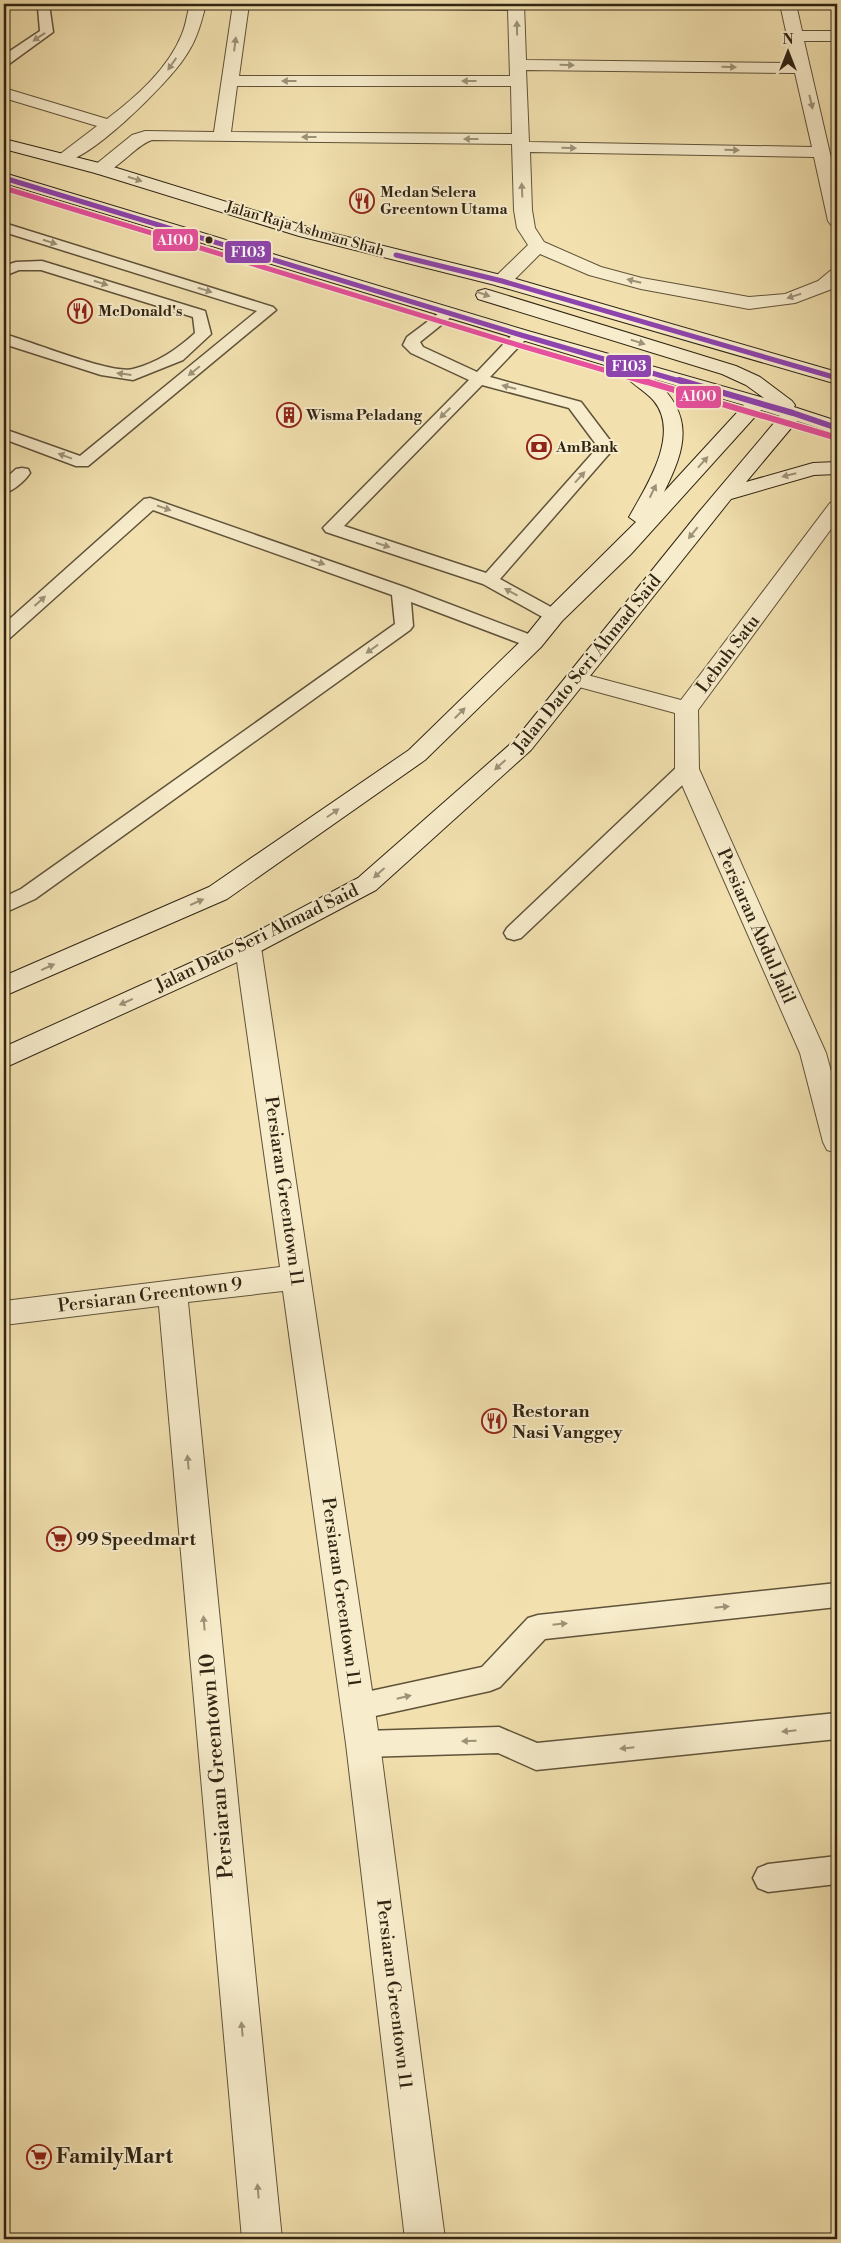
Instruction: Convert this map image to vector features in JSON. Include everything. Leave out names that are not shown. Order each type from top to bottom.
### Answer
[{"type":"street","points":[[64,158],[110,126],[170,68],[190,36],[198,4]]},
{"type":"street","points":[[222,137],[241,4]]},
{"type":"street","points":[[428,4],[516,4],[523,210],[526,228],[538,246],[595,272],[642,283],[749,303],[788,299],[825,285],[837,275]]},
{"type":"street","points":[[788,4],[837,221]]},
{"type":"street","points":[[796,36],[837,36]]},
{"type":"street","points":[[230,81],[803,68]]},
{"type":"street","points":[[4,93],[110,126]]},
{"type":"street","points":[[101,169],[138,139],[151,135],[822,152]]},
{"type":"street","name":"Jalan Raja Ashman Shah","points":[[4,144],[64,158],[305,232],[502,281],[837,378]]},
{"type":"street","points":[[4,179],[521,335],[757,403],[787,406],[828,405]]},
{"type":"street","points":[[305,232],[536,312],[730,370],[753,381],[787,406],[837,428]]},
{"type":"street","points":[[502,281],[538,246]]},
{"type":"street","points":[[623,549],[673,449],[674,424],[666,403],[646,382],[624,365]]},
{"type":"street","points":[[4,986],[218,893],[417,755],[623,549],[757,403]]},
{"type":"street","name":"Jalan Dato Seri Ahmad Said","points":[[4,1058],[248,947],[367,884],[523,745],[724,495],[787,406]]},
{"type":"street","points":[[724,495],[813,469],[837,468]]},
{"type":"street","name":"Lebuh Satu","points":[[576,679],[686,709],[837,507]]},
{"type":"street","name":"Persiaran Abdul Jalil","points":[[686,709],[687,769],[813,1053],[837,1142]]},
{"type":"street","name":"Persiaran Greentown 11","points":[[248,947],[363,1744],[425,2239]]},
{"type":"street","name":"Persiaran Greentown 9","points":[[4,1313],[297,1277]]},
{"type":"street","name":"Persiaran Greentown 10","points":[[172,1292],[262,2239]]},
{"type":"lane","points":[[4,6],[9,4]]},
{"type":"lane","points":[[4,60],[47,32],[44,6],[38,4]]},
{"type":"lane","points":[[4,227],[268,310],[82,462],[4,434]]},
{"type":"lane","points":[[4,339],[107,372],[133,375],[177,357],[203,334],[200,314],[186,298],[106,267],[87,254]]},
{"type":"lane","points":[[4,272],[16,266],[42,265],[200,314]]},
{"type":"lane","points":[[448,313],[413,340],[411,345],[417,350],[479,379],[576,404],[607,447],[489,580]]},
{"type":"lane","points":[[521,335],[332,528],[489,580],[554,616]]},
{"type":"lane","points":[[4,467],[22,473],[4,488]]},
{"type":"lane","points":[[4,634],[150,503],[401,592],[532,642]]},
{"type":"lane","points":[[4,906],[28,894],[404,626],[401,592]]},
{"type":"lane","points":[[514,933],[687,769]]},
{"type":"lane","points":[[357,1707],[490,1678],[538,1626],[837,1595]]},
{"type":"lane","points":[[363,1744],[499,1740],[536,1757],[837,1726]]},
{"type":"lane","points":[[768,1878],[837,1870]]},
{"type":"transit line","name":"F103","points":[[4,178],[521,335],[793,413],[837,428]]},
{"type":"transit line","name":"A100","points":[[4,188],[518,345],[834,437]]},
{"type":"transit line","name":"F103","points":[[396,255],[502,281],[837,378]]},
{"type":"place","name":"Medan Selera Greentown Utama","points":[[362,201]]},
{"type":"place","name":"McDonald's","points":[[80,311]]},
{"type":"place","name":"Wisma Peladang","points":[[289,415]]},
{"type":"place","name":"AmBank","points":[[539,447]]},
{"type":"place","name":"Restoran Nasi Vanggey","points":[[494,1421]]},
{"type":"place","name":"99 Speedmart","points":[[59,1539]]},
{"type":"place","name":"FamilyMart","points":[[39,2157]]}]
